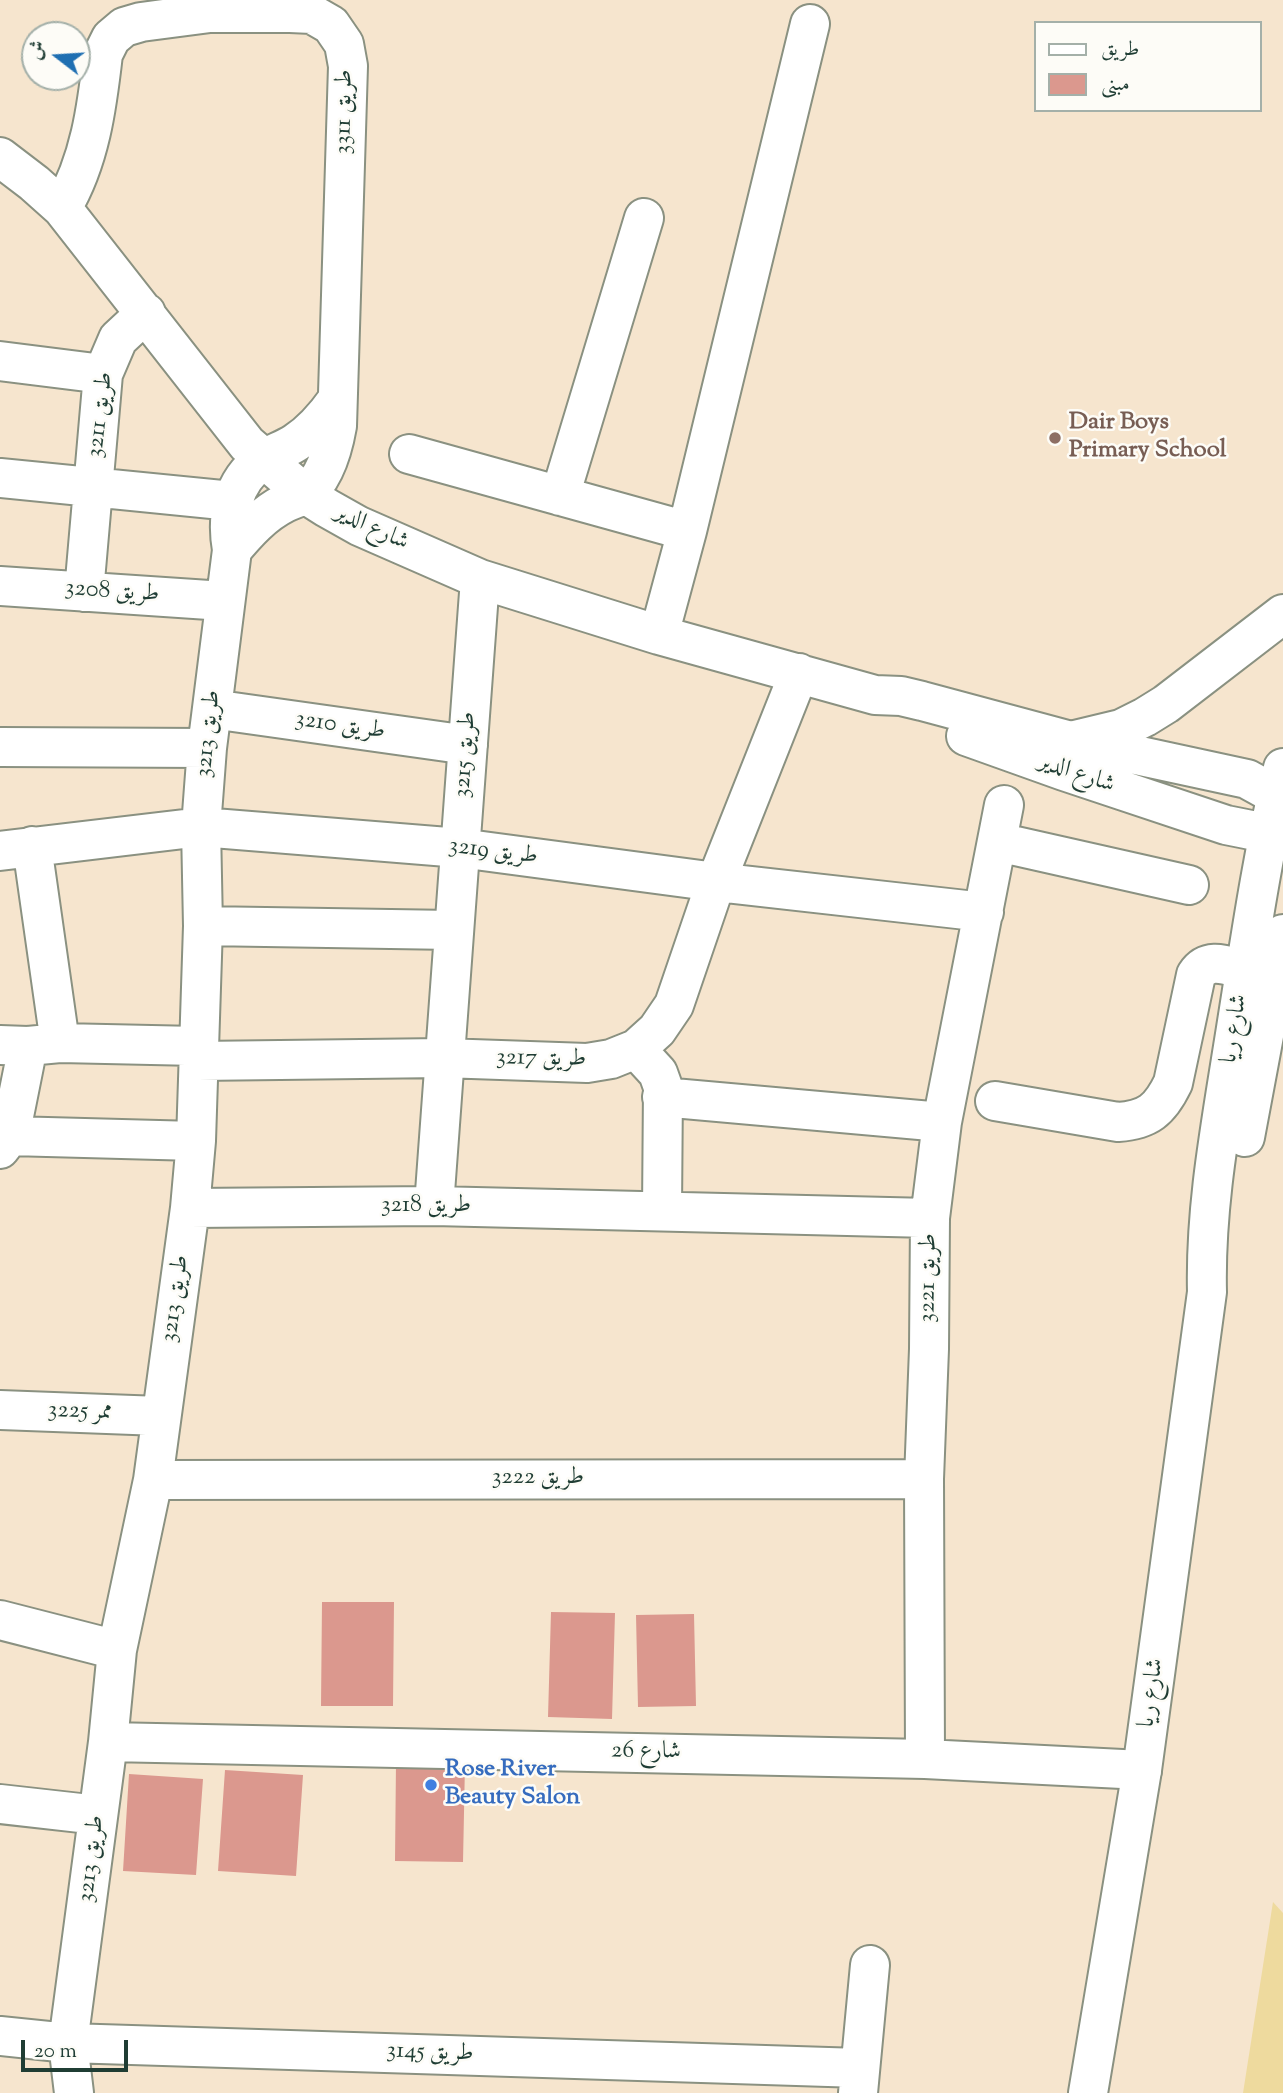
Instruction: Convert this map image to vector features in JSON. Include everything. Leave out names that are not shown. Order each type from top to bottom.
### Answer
[{"type":"street","name":"طريق 3311","points":[[62,208],[85,162],[103,54],[111,38],[124,27],[211,7],[312,14],[331,25],[344,44],[348,66],[337,426],[332,451],[321,474],[305,494]]},
{"type":"street","points":[[659,635],[687,531],[810,23]]},
{"type":"street","name":"شارع الدير","points":[[0,157],[62,208],[219,410],[263,460],[305,494],[359,526],[480,579],[659,635],[875,695],[916,717],[1064,771],[1226,825],[1256,831],[1279,805],[1267,790],[1247,779],[1071,741],[901,696],[875,695]]},
{"type":"street","points":[[560,496],[644,218]]},
{"type":"street","name":"طريق 3211","points":[[84,592],[103,374],[118,340],[146,313]]},
{"type":"street","points":[[0,361],[103,374]]},
{"type":"street","points":[[263,460],[297,442],[319,423],[337,400]]},
{"type":"street","points":[[410,454],[687,531]]},
{"type":"street","name":"طريق 3213","points":[[74,2093],[68,2043],[99,1815],[117,1650],[153,1480],[190,1208],[196,1141],[203,926],[201,827],[207,748],[232,550],[229,526],[232,501],[249,471],[263,460]]},
{"type":"street","name":"طريق 3211","points":[[0,478],[232,501]]},
{"type":"street","points":[[232,550],[264,516],[305,494]]},
{"type":"street","name":"طريق 3215","points":[[434,1206],[480,579]]},
{"type":"street","name":"طريق 3208","points":[[0,586],[224,601]]},
{"type":"street","points":[[1071,741],[1121,729],[1166,704],[1283,614]]},
{"type":"street","name":"طريق 3217","points":[[29,1045],[198,1053],[587,1063],[611,1059],[636,1049],[657,1030],[674,1005],[716,882],[799,673]]},
{"type":"street","name":"طريق 3210","points":[[212,709],[468,745]]},
{"type":"street","points":[[0,747],[207,748]]},
{"type":"street","name":"طريق 3221","points":[[925,1759],[924,1479],[930,1218],[942,1122],[1004,805]]},
{"type":"street","name":"شارع ريا","points":[[1088,2093],[1142,1770],[1207,1292],[1207,1231],[1212,1183],[1245,970],[1279,805]]},
{"type":"street","name":"طريق 3219","points":[[16,849],[201,827],[460,848],[716,882],[984,912]]},
{"type":"street","points":[[998,842],[1189,885]]},
{"type":"street","points":[[16,849],[29,1045],[5,1142],[196,1141]]},
{"type":"street","points":[[203,926],[453,930]]},
{"type":"street","name":"شارع ريا","points":[[1207,1292],[1227,1229],[1274,1034],[1283,933]]},
{"type":"street","points":[[995,1101],[1118,1122],[1136,1121],[1152,1113],[1165,1100],[1173,1083],[1196,975],[1200,969],[1212,963],[1245,970]]},
{"type":"street","points":[[636,1049],[658,1073],[663,1087],[662,1212]]},
{"type":"street","points":[[662,1097],[942,1122]]},
{"type":"street","name":"طريق 3218","points":[[190,1208],[434,1206],[930,1218]]},
{"type":"street","name":"ممر 3225","points":[[0,1410],[160,1416]]},
{"type":"street","name":"طريق 3222","points":[[153,1480],[924,1479]]},
{"type":"street","points":[[0,1620],[117,1650]]},
{"type":"street","name":"شارع 26","points":[[108,1742],[925,1759],[1142,1770]]},
{"type":"street","points":[[0,1804],[99,1815]]},
{"type":"street","name":"طريق 3145","points":[[0,2036],[68,2043],[859,2081],[870,1965]]},
{"type":"sand","points":[[1273,1902],[1283,1913],[1283,2093],[1243,2093]]},
{"type":"building","points":[[322,1602],[394,1602],[393,1706],[321,1706]]},
{"type":"building","points":[[551,1612],[615,1613],[612,1719],[548,1717]]},
{"type":"building","points":[[694,1614],[696,1706],[638,1707],[636,1615]]},
{"type":"building","points":[[396,1762],[465,1763],[463,1862],[395,1861]]},
{"type":"building","points":[[225,1770],[303,1775],[296,1876],[218,1871]]},
{"type":"building","points":[[129,1774],[203,1779],[196,1875],[123,1871]]},
{"type":"place","name":"Dair Boys Primary School","points":[[1055,438]]},
{"type":"place","name":"Rose River Beauty Salon","points":[[431,1785]]}]
